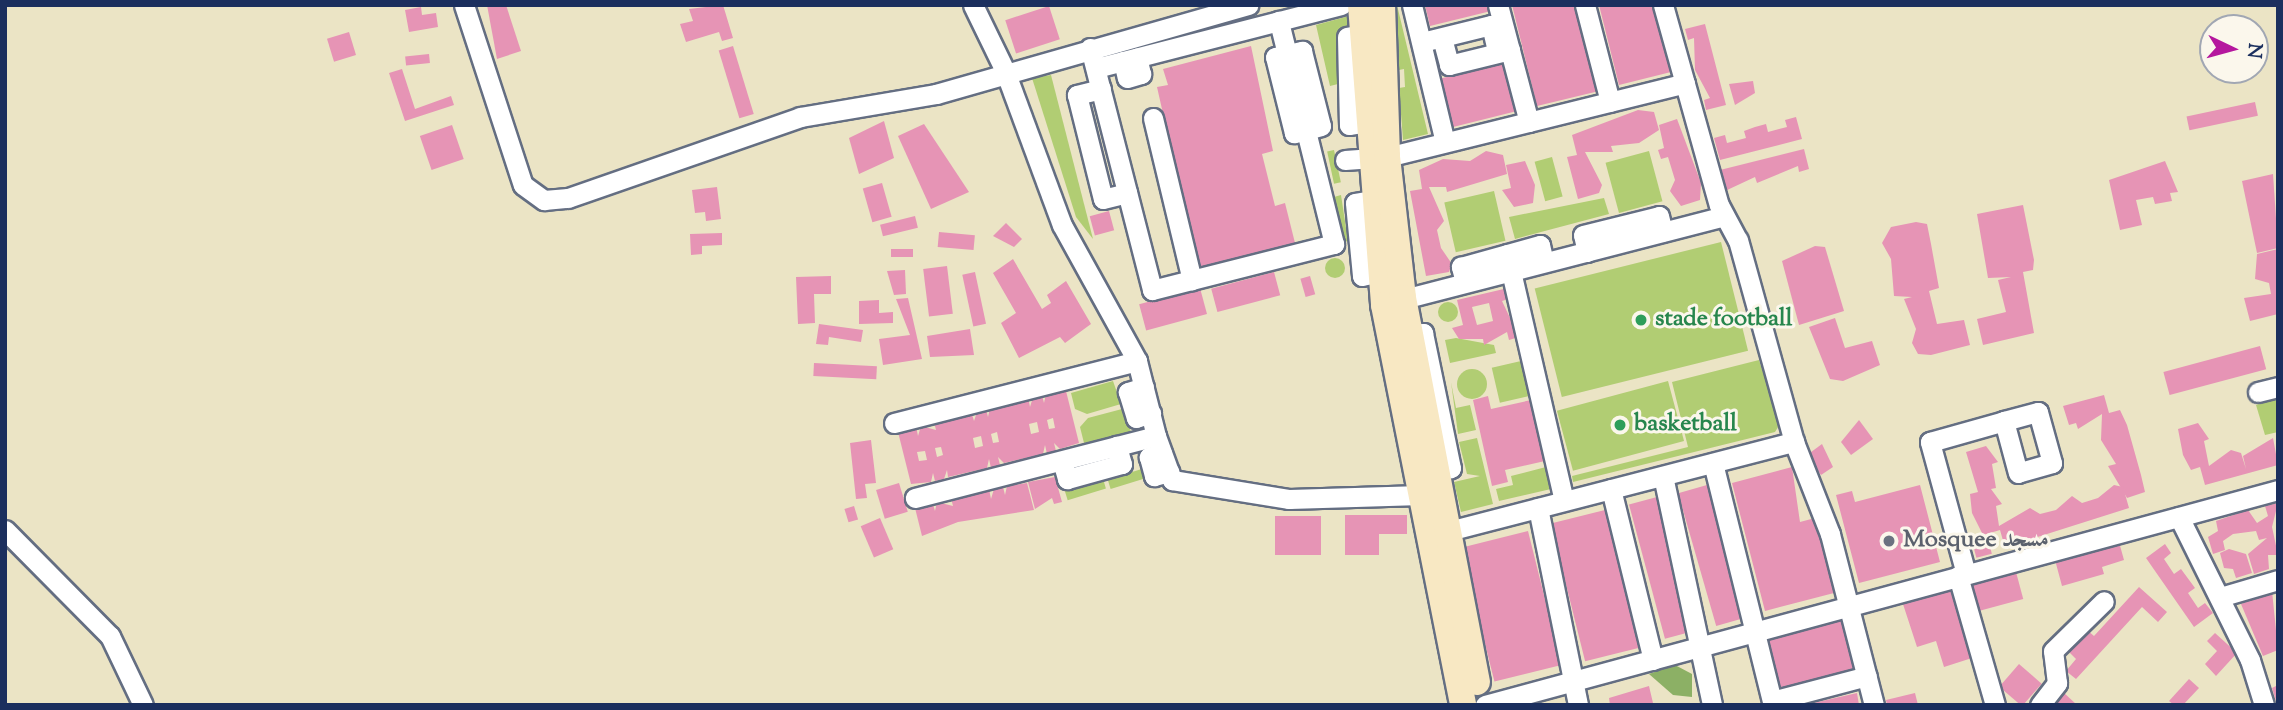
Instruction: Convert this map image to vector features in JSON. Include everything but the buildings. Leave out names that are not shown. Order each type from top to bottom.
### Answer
[{"type":"street","points":[[464,5],[523,185],[544,200],[568,198],[800,117],[914,99],[1005,71],[1249,5]]},
{"type":"street","points":[[973,5],[1005,71],[1062,225],[1137,361],[1144,387],[1128,392],[1136,418],[1151,413],[1172,480],[1289,499],[1421,495]]},
{"type":"street","points":[[1096,68],[1341,5]]},
{"type":"street","points":[[1361,5],[1367,159],[1381,272],[1410,337],[1436,471],[1439,534],[1463,705]]},
{"type":"street","points":[[1382,5],[1367,159],[1393,302],[1421,495],[1439,534],[1483,705],[2278,490]]},
{"type":"street","points":[[1412,5],[1445,142]]},
{"type":"street","points":[[1498,5],[1504,52]]},
{"type":"street","points":[[1586,5],[1610,102]]},
{"type":"street","points":[[1663,5],[1724,216],[1738,240],[1794,442],[1821,506],[1874,705]]},
{"type":"street","points":[[1279,21],[1287,54]]},
{"type":"street","points":[[1422,42],[1491,25],[1504,52],[1529,122]]},
{"type":"street","points":[[1442,38],[1448,65],[1504,52]]},
{"type":"street","points":[[1090,48],[1140,243]]},
{"type":"street","points":[[1302,51],[1321,126],[1306,130],[1294,132],[1275,57],[1302,51]]},
{"type":"street","points":[[1367,159],[1685,83]]},
{"type":"street","points":[[1101,89],[1077,95],[1080,108],[1103,199],[1127,193]]},
{"type":"street","points":[[1153,118],[1192,280]]},
{"type":"street","points":[[1109,122],[1122,119],[1154,248],[1127,238],[1141,293],[1334,244],[1306,130]]},
{"type":"street","points":[[1393,302],[1465,282],[1461,267],[1509,262],[1540,245],[1544,262],[1587,251],[1583,234],[1658,216],[1662,232],[1724,216]]},
{"type":"street","points":[[1509,262],[1564,500]]},
{"type":"street","points":[[894,423],[1137,361]]},
{"type":"street","points":[[2258,392],[2278,387]]},
{"type":"street","points":[[1994,705],[1930,442],[2004,421]]},
{"type":"street","points":[[1439,534],[1794,442]]},
{"type":"street","points":[[915,498],[1062,461],[1067,479],[1122,464],[1117,446],[1163,454]]},
{"type":"street","points":[[1713,463],[1772,703],[1867,677]]},
{"type":"street","points":[[1664,476],[1704,647],[1712,705]]},
{"type":"street","points":[[1611,489],[1653,660]]},
{"type":"street","points":[[1538,508],[1578,705]]},
{"type":"street","points":[[2179,517],[2220,597],[2264,705]]},
{"type":"street","points":[[5,530],[110,636],[144,705]]},
{"type":"street","points":[[2220,597],[2278,580]]},
{"type":"street","points":[[2040,705],[2057,683],[2053,651],[2104,601]]},
{"type":"green space","points":[[1397,5],[1428,134],[1403,140],[1399,88],[1405,87],[1404,69],[1399,70]]},
{"type":"green space","points":[[1349,16],[1349,27],[1338,31],[1338,84],[1330,86],[1316,25]]},
{"type":"green space","points":[[1051,75],[1093,239],[1076,217],[1032,78]]},
{"type":"green space","points":[[1334,150],[1341,182],[1334,184],[1327,151]]},
{"type":"green space","points":[[1649,151],[1662,201],[1619,213],[1606,163]]},
{"type":"green space","points":[[1552,157],[1563,197],[1545,201],[1535,162]]},
{"type":"green space","points":[[1494,191],[1505,241],[1456,252],[1444,202]]},
{"type":"green space","points":[[1341,195],[1348,241],[1344,242],[1334,197]]},
{"type":"green space","points":[[1604,198],[1609,214],[1515,239],[1509,217]]},
{"type":"green space","name":"stade football","points":[[1721,242],[1748,351],[1562,397],[1535,288]]},
{"type":"green space","points":[[1335,258],[1342,261],[1345,268],[1342,275],[1335,278],[1328,275],[1325,268],[1328,261]]},
{"type":"green space","points":[[1448,302],[1455,305],[1458,312],[1455,319],[1448,322],[1441,319],[1438,312],[1441,305]]},
{"type":"green space","points":[[1456,338],[1494,345],[1496,353],[1450,363],[1445,340]]},
{"type":"green space","points":[[1759,360],[1780,424],[1775,432],[1573,482],[1572,476],[1688,447],[1672,382]]},
{"type":"green space","points":[[1521,361],[1529,396],[1500,403],[1492,368]]},
{"type":"green space","points":[[1472,369],[1483,373],[1487,384],[1483,395],[1472,399],[1461,395],[1457,384],[1461,373]]},
{"type":"green space","points":[[1113,381],[1121,404],[1087,414],[1075,409],[1071,393]]},
{"type":"green space","name":"basketball","points":[[1668,381],[1684,441],[1573,471],[1557,411]]},
{"type":"green space","points":[[1451,382],[1456,408],[1470,405],[1476,430],[1458,434]]},
{"type":"green space","points":[[2278,398],[2278,432],[2265,435],[2256,405]]},
{"type":"green space","points":[[1122,409],[1131,432],[1084,443],[1080,427],[1088,418]]},
{"type":"green space","points":[[1477,438],[1493,504],[1461,512],[1454,482],[1480,476],[1467,474],[1459,442]]},
{"type":"green space","points":[[1546,467],[1551,489],[1499,501],[1496,489],[1513,485],[1511,476]]},
{"type":"green space","points":[[1145,468],[1148,478],[1111,489],[1108,479]]},
{"type":"green space","points":[[1103,479],[1106,489],[1068,500],[1065,491]]},
{"type":"green space","points":[[1675,665],[1692,674],[1692,697],[1673,695],[1649,674]]},
{"type":"place","name":"stade football","points":[[1641,320]]},
{"type":"place","name":"basketball","points":[[1620,425]]},
{"type":"place","name":"Mosquee مسجد","points":[[1889,541]]}]
